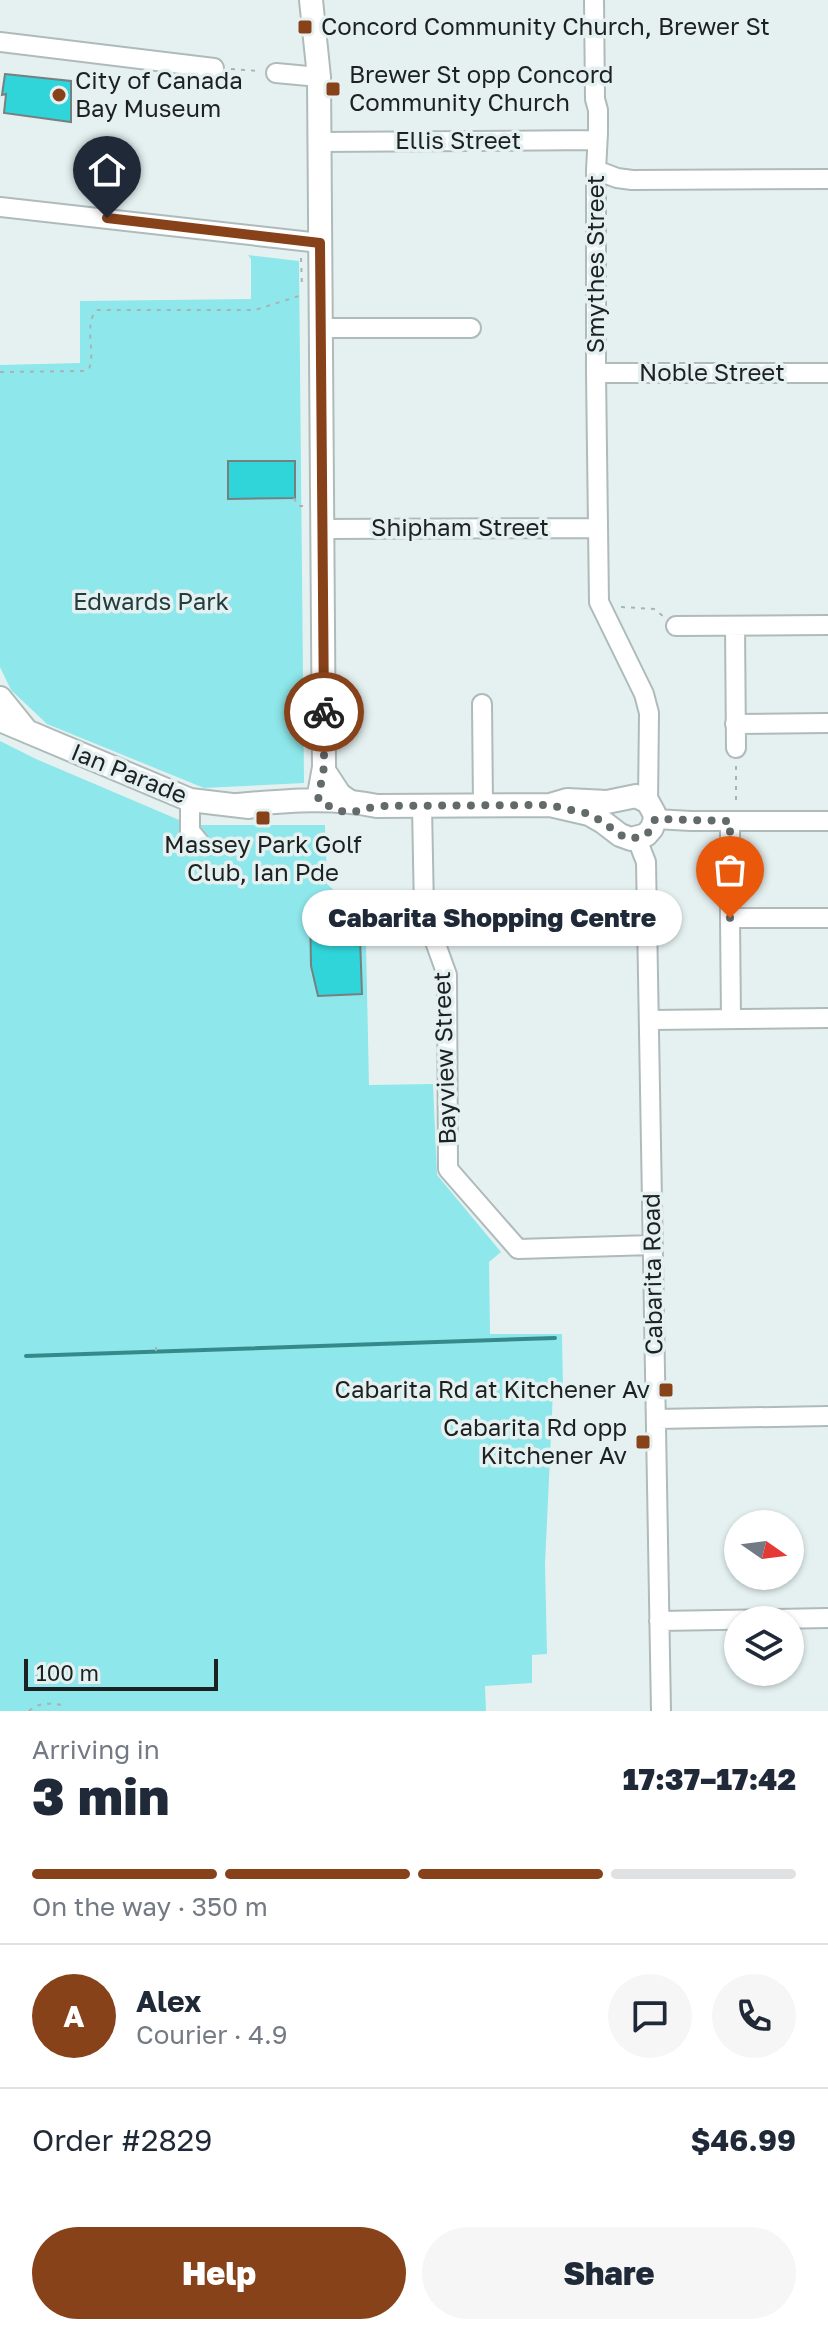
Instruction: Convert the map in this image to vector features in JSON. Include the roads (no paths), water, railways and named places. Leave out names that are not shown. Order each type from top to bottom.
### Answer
[{"type":"main road","points":[[306,1],[319,77],[324,767],[332,803]]},
{"type":"main road","name":"Ian Parade","points":[[0,698],[25,730]]},
{"type":"main road","name":"Ian Parade","points":[[0,720],[190,800],[237,805],[332,803],[351,813],[377,806],[550,805]]},
{"type":"main road","points":[[636,796],[652,810],[650,832],[627,835],[589,814],[550,805],[567,800],[607,802],[636,796]]},
{"type":"main road","points":[[621,800],[612,818],[627,835]]},
{"type":"street","name":"Smythes Street","points":[[594,0],[595,99],[598,110],[598,528]]},
{"type":"street","points":[[0,42],[214,68]]},
{"type":"street","points":[[276,73],[319,77]]},
{"type":"street","name":"Ellis Street","points":[[319,142],[597,140]]},
{"type":"street","points":[[596,170],[632,180],[828,179]]},
{"type":"street","points":[[596,190],[632,180]]},
{"type":"street","points":[[0,207],[320,243]]},
{"type":"street","points":[[321,328],[471,328]]},
{"type":"street","name":"Noble Street","points":[[596,373],[828,373]]},
{"type":"street","points":[[598,528],[599,602],[644,694],[649,713],[652,810],[733,812],[828,821]]},
{"type":"street","name":"Shipham Street","points":[[323,529],[598,528]]},
{"type":"street","points":[[676,626],[828,625]]},
{"type":"street","points":[[735,626],[736,748]]},
{"type":"street","points":[[482,704],[483,805]]},
{"type":"street","points":[[735,724],[828,723]]},
{"type":"street","points":[[190,800],[190,831],[199,842]]},
{"type":"street","name":"Bayview Street","points":[[422,806],[424,911],[447,975],[448,1169],[518,1249],[652,1245]]},
{"type":"street","points":[[731,1019],[733,812]]},
{"type":"street","name":"Cabarita Road","points":[[627,835],[646,862],[661,1711]]},
{"type":"street","points":[[730,918],[828,918]]},
{"type":"street","points":[[650,1020],[828,1018]]},
{"type":"street","points":[[656,1419],[828,1416]]},
{"type":"street","points":[[659,1621],[828,1618]]},
{"type":"waterway","points":[[26,1356],[555,1338]]},
{"type":"place","name":"Concord Community Church, Brewer St","points":[[305,27]]},
{"type":"place","name":"Brewer St opp Concord Community Church","points":[[333,89]]},
{"type":"place","name":"City of Canada Bay Museum","points":[[59,95]]},
{"type":"place","name":"Massey Park Golf Club, Ian Pde","points":[[263,818]]},
{"type":"place","name":"Cabarita Shopping Centre","points":[[730,918]]},
{"type":"place","name":"Cabarita Rd at Kitchener Av","points":[[666,1390]]},
{"type":"place","name":"Cabarita Rd opp Kitchener Av","points":[[643,1442]]},
{"type":"park label","name":"Edwards Park","points":[[151,602]]}]
